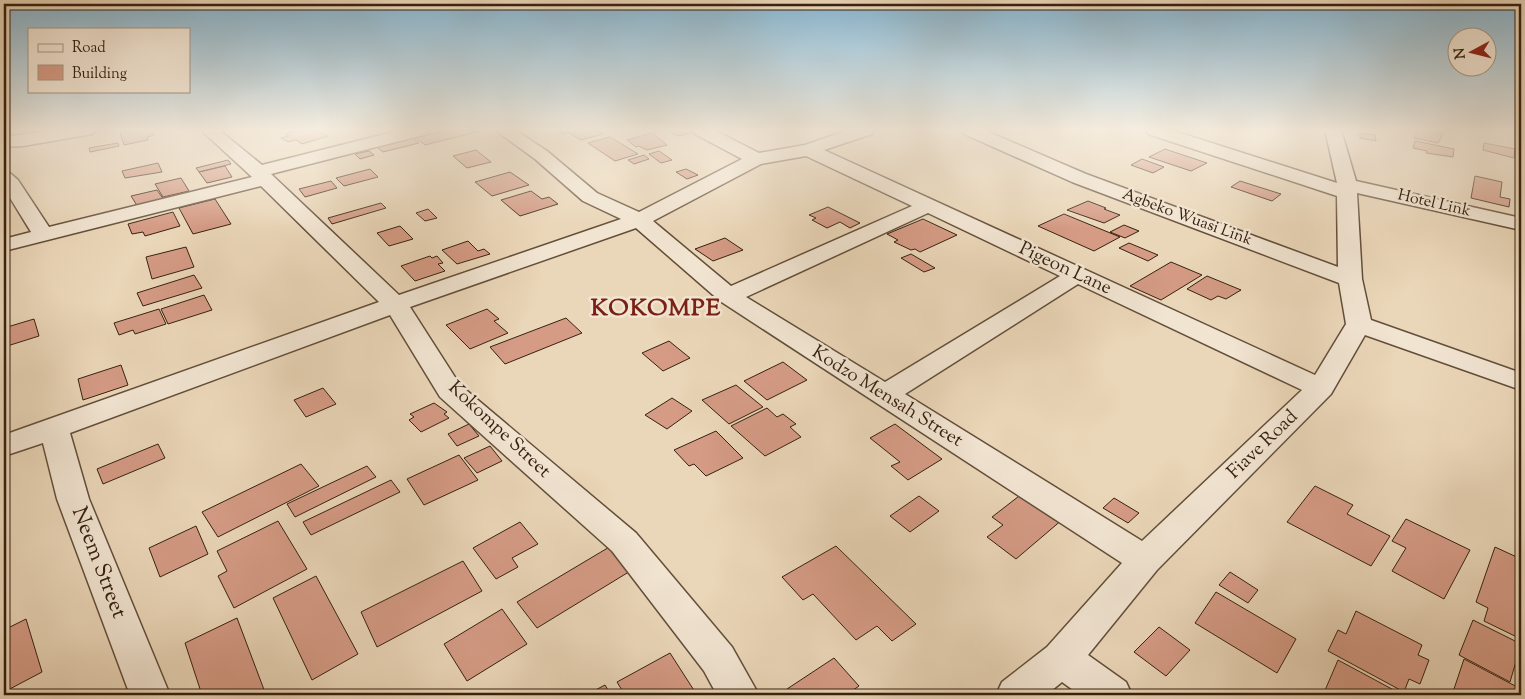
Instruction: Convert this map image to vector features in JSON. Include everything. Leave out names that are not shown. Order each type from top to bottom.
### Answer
[{"type":"street","name":"Kokompe Street","points":[[246,163],[397,306],[450,390],[624,542],[718,659],[739,695]]},
{"type":"street","points":[[4,245],[308,163]]},
{"type":"street","name":"Kodzo Mensah Street","points":[[550,163],[590,196],[639,220],[728,296],[1145,560]]},
{"type":"street","points":[[4,446],[368,314],[397,306],[639,220],[749,163]]},
{"type":"street","name":"Pigeon Lane","points":[[836,163],[1321,388]]},
{"type":"street","name":"Agbeko Wuasi Link","points":[[1044,163],[1079,178],[1350,279]]},
{"type":"street","points":[[1256,163],[1346,188]]},
{"type":"street","points":[[1340,163],[1346,188],[1350,279],[1359,324],[1521,382]]},
{"type":"street","points":[[4,178],[11,184],[44,235]]},
{"type":"street","name":"Hotel Link","points":[[1346,188],[1520,218]]},
{"type":"street","points":[[728,296],[930,205]]},
{"type":"street","points":[[884,396],[1077,275]]},
{"type":"street","name":"Fiave Road","points":[[1016,695],[1062,658],[1145,560],[1321,388],[1359,324]]},
{"type":"street","name":"Neem Street","points":[[54,429],[73,499],[150,695]]},
{"type":"street","points":[[1062,658],[1112,695]]},
{"type":"building","points":[[158,163],[162,172],[125,178],[122,171]]},
{"type":"building","points":[[218,163],[231,164],[199,172],[196,168]]},
{"type":"building","points":[[461,163],[489,163],[467,168]]},
{"type":"building","points":[[1135,163],[1152,163],[1164,167],[1153,173],[1131,165]]},
{"type":"building","points":[[1166,163],[1207,163],[1191,171]]},
{"type":"building","points":[[225,166],[232,177],[207,183],[199,172]]},
{"type":"building","points":[[370,169],[378,177],[344,186],[336,178]]},
{"type":"building","points":[[686,169],[698,175],[687,179],[676,172]]},
{"type":"building","points":[[510,172],[529,185],[492,196],[475,182]]},
{"type":"building","points":[[1475,176],[1502,182],[1500,197],[1510,199],[1509,207],[1471,198]]},
{"type":"building","points":[[181,178],[189,191],[163,197],[155,184]]},
{"type":"building","points":[[331,181],[337,188],[305,197],[299,189]]},
{"type":"building","points":[[1240,181],[1281,194],[1272,201],[1231,187]]},
{"type":"building","points":[[157,190],[164,200],[138,207],[131,196]]},
{"type":"building","points":[[531,191],[542,199],[549,197],[558,204],[520,216],[501,200]]},
{"type":"building","points":[[215,199],[231,224],[193,234],[179,208]]},
{"type":"building","points":[[1088,201],[1120,215],[1104,223],[1067,210]]},
{"type":"building","points":[[381,203],[386,208],[332,224],[328,218]]},
{"type":"building","points":[[828,207],[860,223],[850,228],[840,222],[827,228],[812,220],[816,218],[809,215]]},
{"type":"building","points":[[428,209],[437,218],[425,221],[416,213]]},
{"type":"building","points":[[173,212],[180,226],[145,236],[143,232],[132,234],[128,224]]},
{"type":"building","points":[[1064,214],[1120,237],[1094,251],[1038,226]]},
{"type":"building","points":[[923,219],[957,235],[920,252],[894,242],[898,240],[887,234]]},
{"type":"building","points":[[1124,225],[1139,231],[1125,238],[1110,232]]},
{"type":"building","points":[[400,226],[413,239],[389,246],[377,233]]},
{"type":"building","points":[[725,238],[743,250],[713,261],[695,249]]},
{"type":"building","points":[[468,241],[478,251],[484,249],[490,254],[457,264],[442,250]]},
{"type":"building","points":[[1129,243],[1158,255],[1148,261],[1119,248]]},
{"type":"building","points":[[186,247],[194,267],[152,279],[146,257]]},
{"type":"building","points":[[911,254],[935,268],[924,272],[901,258]]},
{"type":"building","points":[[430,256],[432,258],[437,256],[443,263],[438,264],[445,271],[415,281],[401,266]]},
{"type":"building","points":[[1171,262],[1202,275],[1161,300],[1130,286]]},
{"type":"building","points":[[194,275],[202,288],[143,306],[137,293]]},
{"type":"building","points":[[1207,276],[1241,290],[1226,299],[1218,296],[1211,300],[1187,289]]},
{"type":"building","points":[[204,295],[212,310],[168,324],[161,309]]},
{"type":"building","points":[[159,309],[166,324],[135,334],[133,330],[119,335],[114,323]]},
{"type":"building","points":[[487,309],[499,319],[494,321],[508,333],[470,349],[446,325]]},
{"type":"building","points":[[566,318],[582,333],[505,364],[490,347]]},
{"type":"building","points":[[34,319],[39,336],[4,347],[4,328]]},
{"type":"building","points":[[669,341],[690,358],[663,371],[642,353]]},
{"type":"building","points":[[783,362],[807,380],[767,400],[744,381]]},
{"type":"building","points":[[121,365],[128,385],[83,400],[78,379]]},
{"type":"building","points":[[736,385],[763,407],[729,424],[702,400]]},
{"type":"building","points":[[323,388],[336,404],[306,417],[294,400]]},
{"type":"building","points":[[672,398],[692,411],[667,429],[645,415]]},
{"type":"building","points":[[434,403],[447,412],[444,414],[449,418],[421,432],[409,420],[414,417],[410,414]]},
{"type":"building","points":[[767,408],[777,417],[783,414],[796,424],[790,427],[801,437],[765,456],[731,426]]},
{"type":"building","points":[[469,424],[479,436],[457,446],[448,434]]},
{"type":"building","points":[[895,424],[942,459],[908,480],[891,466],[900,462],[870,438]]},
{"type":"building","points":[[716,431],[743,458],[706,476],[694,464],[689,466],[674,450]]},
{"type":"building","points":[[158,444],[165,458],[103,484],[97,469]]},
{"type":"building","points":[[490,446],[502,461],[477,473],[464,458]]},
{"type":"building","points":[[459,455],[478,480],[424,505],[407,479]]},
{"type":"building","points":[[301,464],[319,486],[218,537],[202,512]]},
{"type":"building","points":[[367,466],[376,477],[295,517],[287,504]]},
{"type":"building","points":[[391,480],[400,492],[311,535],[303,522]]},
{"type":"building","points":[[1315,486],[1353,505],[1347,514],[1390,536],[1371,566],[1287,522]]},
{"type":"building","points":[[1023,493],[1063,519],[1016,559],[987,537],[1003,525],[992,517]]},
{"type":"building","points":[[919,496],[939,511],[910,532],[890,516]]},
{"type":"building","points":[[1114,498],[1139,513],[1128,523],[1103,508]]},
{"type":"building","points":[[1406,519],[1470,550],[1444,599],[1392,571],[1406,548],[1392,541]]},
{"type":"building","points":[[278,521],[307,569],[234,608],[218,576],[227,571],[217,551]]},
{"type":"building","points":[[520,522],[538,544],[512,558],[518,567],[496,579],[473,548]]},
{"type":"building","points":[[196,526],[208,554],[160,577],[149,548]]},
{"type":"building","points":[[611,546],[632,570],[537,628],[517,602]]},
{"type":"building","points":[[836,546],[916,624],[892,641],[877,626],[856,640],[813,594],[803,600],[782,577]]},
{"type":"building","points":[[1495,547],[1521,559],[1521,639],[1484,621],[1488,608],[1476,602]]},
{"type":"building","points":[[463,561],[482,591],[377,647],[361,612]]},
{"type":"building","points":[[1230,572],[1258,590],[1248,603],[1219,585]]},
{"type":"building","points":[[316,576],[358,654],[312,680],[273,598]]},
{"type":"building","points":[[1216,592],[1296,639],[1277,673],[1195,623]]},
{"type":"building","points":[[502,609],[527,644],[467,681],[444,644]]},
{"type":"building","points":[[1356,611],[1422,645],[1418,655],[1429,660],[1420,684],[1409,679],[1404,692],[1328,651],[1338,630],[1346,634]]},
{"type":"building","points":[[237,618],[266,695],[202,695],[185,643]]},
{"type":"building","points":[[26,619],[42,672],[4,692],[4,630]]},
{"type":"building","points":[[1473,620],[1521,644],[1510,682],[1459,655]]},
{"type":"building","points":[[1159,627],[1190,650],[1166,676],[1134,652]]},
{"type":"building","points":[[670,653],[697,695],[625,695],[617,682]]},
{"type":"building","points":[[834,658],[859,686],[846,695],[792,695],[787,689]]},
{"type":"building","points":[[1464,659],[1521,689],[1521,695],[1452,695]]},
{"type":"building","points":[[1338,660],[1403,695],[1323,695]]},
{"type":"building","points":[[605,685],[611,695],[586,695]]},
{"type":"district","name":"KOKOMPE","points":[[656,309]]}]
